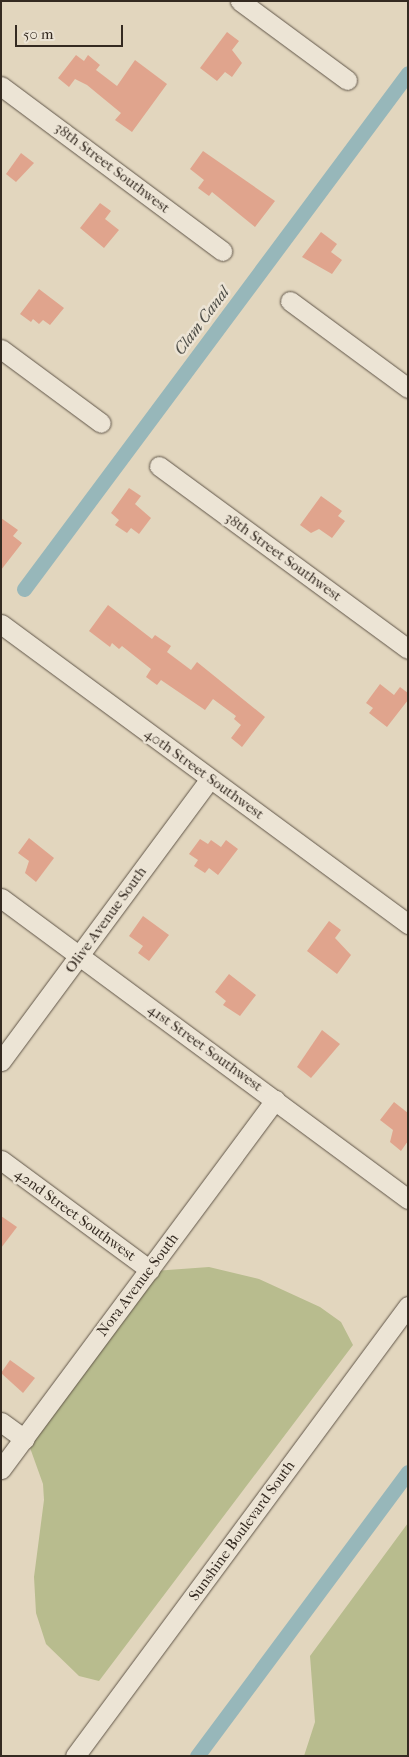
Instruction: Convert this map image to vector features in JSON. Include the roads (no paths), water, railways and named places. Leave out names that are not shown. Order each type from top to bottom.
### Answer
[{"type":"street","points":[[240,1],[346,80]]},
{"type":"street","name":"38th Street Southwest","points":[[1,86],[222,251]]},
{"type":"street","points":[[290,301],[408,388]]},
{"type":"street","points":[[1,349],[101,423]]},
{"type":"street","name":"38th Street Southwest","points":[[159,466],[408,649]]},
{"type":"street","name":"40th Street Southwest","points":[[1,624],[408,924]]},
{"type":"street","name":"Olive Avenue South","points":[[1,1061],[210,779]]},
{"type":"street","name":"41st Street Southwest","points":[[1,898],[408,1198]]},
{"type":"street","name":"Nora Avenue South","points":[[1,1469],[275,1100]]},
{"type":"street","name":"42nd Street Southwest","points":[[1,1160],[150,1270]]},
{"type":"street","name":"Sunshine Boulevard South","points":[[75,1756],[408,1306]]},
{"type":"street","points":[[1,1422],[24,1439]]},
{"type":"waterway","name":"Clam Canal","points":[[24,589],[408,73]]},
{"type":"waterway","points":[[197,1756],[408,1472]]}]
